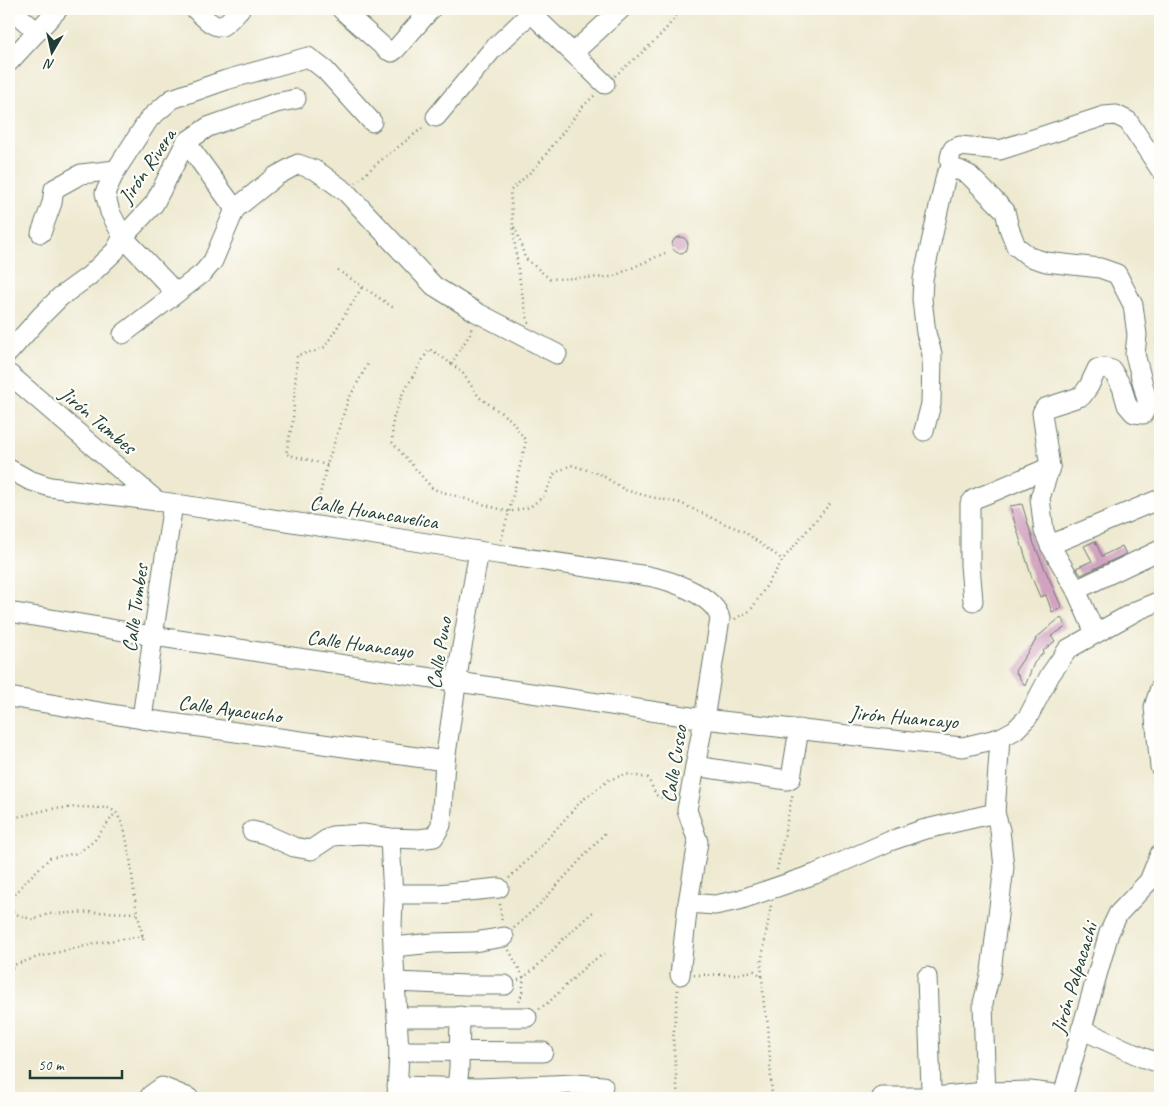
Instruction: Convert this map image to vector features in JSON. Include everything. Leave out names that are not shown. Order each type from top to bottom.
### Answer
[{"type":"street","points":[[10,9],[37,32]]},
{"type":"street","points":[[9,62],[58,9]]},
{"type":"street","points":[[194,9],[218,27],[224,25],[240,9]]},
{"type":"street","points":[[341,9],[387,50],[392,52],[396,50],[432,9]]},
{"type":"street","points":[[573,53],[621,9]]},
{"type":"street","points":[[436,117],[492,50],[531,13],[605,84]]},
{"type":"street","points":[[176,293],[123,236],[110,212],[105,193],[116,170],[149,119],[172,99],[226,80],[308,57],[325,70],[372,122]]},
{"type":"street","name":"Jirón Rivera","points":[[9,352],[60,297],[89,276],[115,251],[123,236],[154,204],[186,142],[208,127],[276,103],[296,99]]},
{"type":"street","points":[[952,170],[949,161],[950,154],[953,149],[960,146],[1000,150],[1104,116],[1116,115],[1128,121],[1160,169]]},
{"type":"street","points":[[186,142],[235,209]]},
{"type":"street","points":[[124,334],[203,273],[213,261],[235,209],[276,176],[298,164],[317,171],[346,192],[434,286],[476,312],[557,354]]},
{"type":"street","points":[[41,232],[52,203],[54,189],[81,174],[116,170]]},
{"type":"street","points":[[924,431],[931,404],[932,354],[926,333],[922,299],[923,279],[946,175],[952,170],[959,170],[969,175],[1005,210],[1016,246],[1030,257],[1046,262],[1100,268],[1117,274],[1133,305],[1138,335],[1136,354],[1148,404],[1143,414],[1134,413],[1127,405],[1122,387],[1112,370],[1104,368],[1097,369],[1082,396],[1045,408],[1042,413],[1050,467],[1040,498],[1044,531],[1076,590],[1095,633]]},
{"type":"street","name":"Jirón Tumbes","points":[[9,374],[165,502]]},
{"type":"street","points":[[973,601],[970,565],[970,504],[974,499],[1050,467]]},
{"type":"street","name":"Calle Huancavelica","points":[[9,468],[22,477],[43,485],[658,578],[685,588],[714,606],[720,624]]},
{"type":"street","points":[[1050,545],[1160,500]]},
{"type":"street","name":"Calle Tumbes","points":[[142,719],[153,636],[165,502]]},
{"type":"street","points":[[1076,590],[1160,550]]},
{"type":"street","name":"Calle Puno","points":[[390,838],[419,839],[434,836],[442,825],[445,761],[456,681],[488,553]]},
{"type":"street","name":"Jirón Huancayo","points":[[704,719],[963,747],[1000,738],[1015,730],[1028,717],[1050,675],[1068,649],[1138,610],[1160,601]]},
{"type":"street","name":"Calle Huancayo","points":[[9,612],[153,636],[704,719]]},
{"type":"street","name":"Calle Cusco","points":[[680,974],[688,903],[698,842],[687,810],[720,624]]},
{"type":"street","points":[[1160,688],[1154,707],[1160,767]]},
{"type":"street","name":"Calle Ayacucho","points":[[9,697],[142,719],[445,761]]},
{"type":"street","points":[[696,766],[787,780],[791,778],[799,729]]},
{"type":"street","points":[[985,1095],[983,1003],[991,971],[1004,867],[1000,830],[995,813],[1000,738]]},
{"type":"street","points":[[688,903],[715,905],[739,900],[815,874],[890,841],[922,830],[995,813]]},
{"type":"street","points":[[252,831],[265,834],[294,847],[311,850],[332,836],[364,834],[390,838],[393,894],[392,927],[399,1051],[397,1092],[456,1093],[478,1088],[576,1084],[603,1086]]},
{"type":"street","name":"Jirón Palpacachi","points":[[1062,1096],[1109,934],[1118,914],[1155,884],[1160,854]]},
{"type":"street","points":[[393,894],[438,894],[499,888]]},
{"type":"street","points":[[393,946],[433,942],[474,942],[504,937]]},
{"type":"street","points":[[927,976],[930,1088],[934,1097]]},
{"type":"street","points":[[395,982],[467,986],[505,985]]},
{"type":"street","points":[[456,1093],[460,1052],[460,1016]]},
{"type":"street","points":[[397,1017],[521,1016]]},
{"type":"street","points":[[1081,1029],[1144,1058],[1160,1063]]},
{"type":"street","points":[[399,1051],[543,1052]]},
{"type":"street","points":[[149,1098],[162,1087],[189,1098]]},
{"type":"street","points":[[882,1097],[985,1095],[1030,1091],[1062,1096]]},
{"type":"path","points":[[535,344],[523,300],[510,191],[537,166],[583,106],[654,41],[673,20],[680,9]]},
{"type":"path","points":[[346,192],[375,165],[436,117]]},
{"type":"path","points":[[513,226],[518,235],[525,258],[550,279],[612,277],[665,253]]},
{"type":"path","points":[[338,270],[394,308]]},
{"type":"path","points":[[327,465],[286,454],[292,420],[297,354],[316,351],[325,347],[362,287]]},
{"type":"path","points":[[451,364],[470,334],[476,312]]},
{"type":"path","points":[[488,553],[509,512],[526,441],[511,420],[479,397],[462,372],[429,349],[402,395],[393,419],[392,442],[433,489],[509,512],[530,507],[544,496],[555,473],[571,465],[600,474],[625,490],[680,503],[743,531],[783,560]]},
{"type":"path","points":[[313,525],[327,465],[348,400],[368,362]]},
{"type":"path","points":[[720,624],[750,610],[783,560],[832,501]]},
{"type":"path","points":[[604,954],[588,964],[550,1001],[521,1016],[524,978],[504,937],[499,888],[533,855],[580,802],[608,780],[626,774],[648,778],[656,796],[675,803],[688,804]]},
{"type":"path","points":[[9,819],[50,809],[78,807],[109,808],[116,812],[124,827],[137,913],[144,942]]},
{"type":"path","points":[[9,902],[25,882],[50,858],[78,853],[94,841],[116,812]]},
{"type":"path","points":[[504,937],[540,904],[606,832]]},
{"type":"path","points":[[9,909],[16,914],[33,920],[48,914],[137,913]]},
{"type":"path","points":[[505,985],[524,978],[595,910]]},
{"type":"path","points":[[9,972],[14,965],[38,957],[102,942],[143,936]]},
{"type":"path","points":[[678,1098],[673,1039],[680,974],[735,974],[754,971],[762,976],[764,1006],[768,1024],[772,1098]]},
{"type":"building","points":[[677,237],[683,237],[688,242],[686,251],[677,253],[672,248],[672,242]]},
{"type":"building","points":[[1022,504],[1034,544],[1062,608],[1052,612],[1046,595],[1040,597],[1032,578],[1010,506]]},
{"type":"building","points":[[1095,541],[1102,556],[1122,546],[1126,554],[1081,575],[1076,568],[1092,561],[1084,546]]},
{"type":"building","points":[[1061,617],[1066,627],[1051,636],[1055,641],[1043,651],[1034,663],[1025,686],[1015,671],[1035,639]]}]
